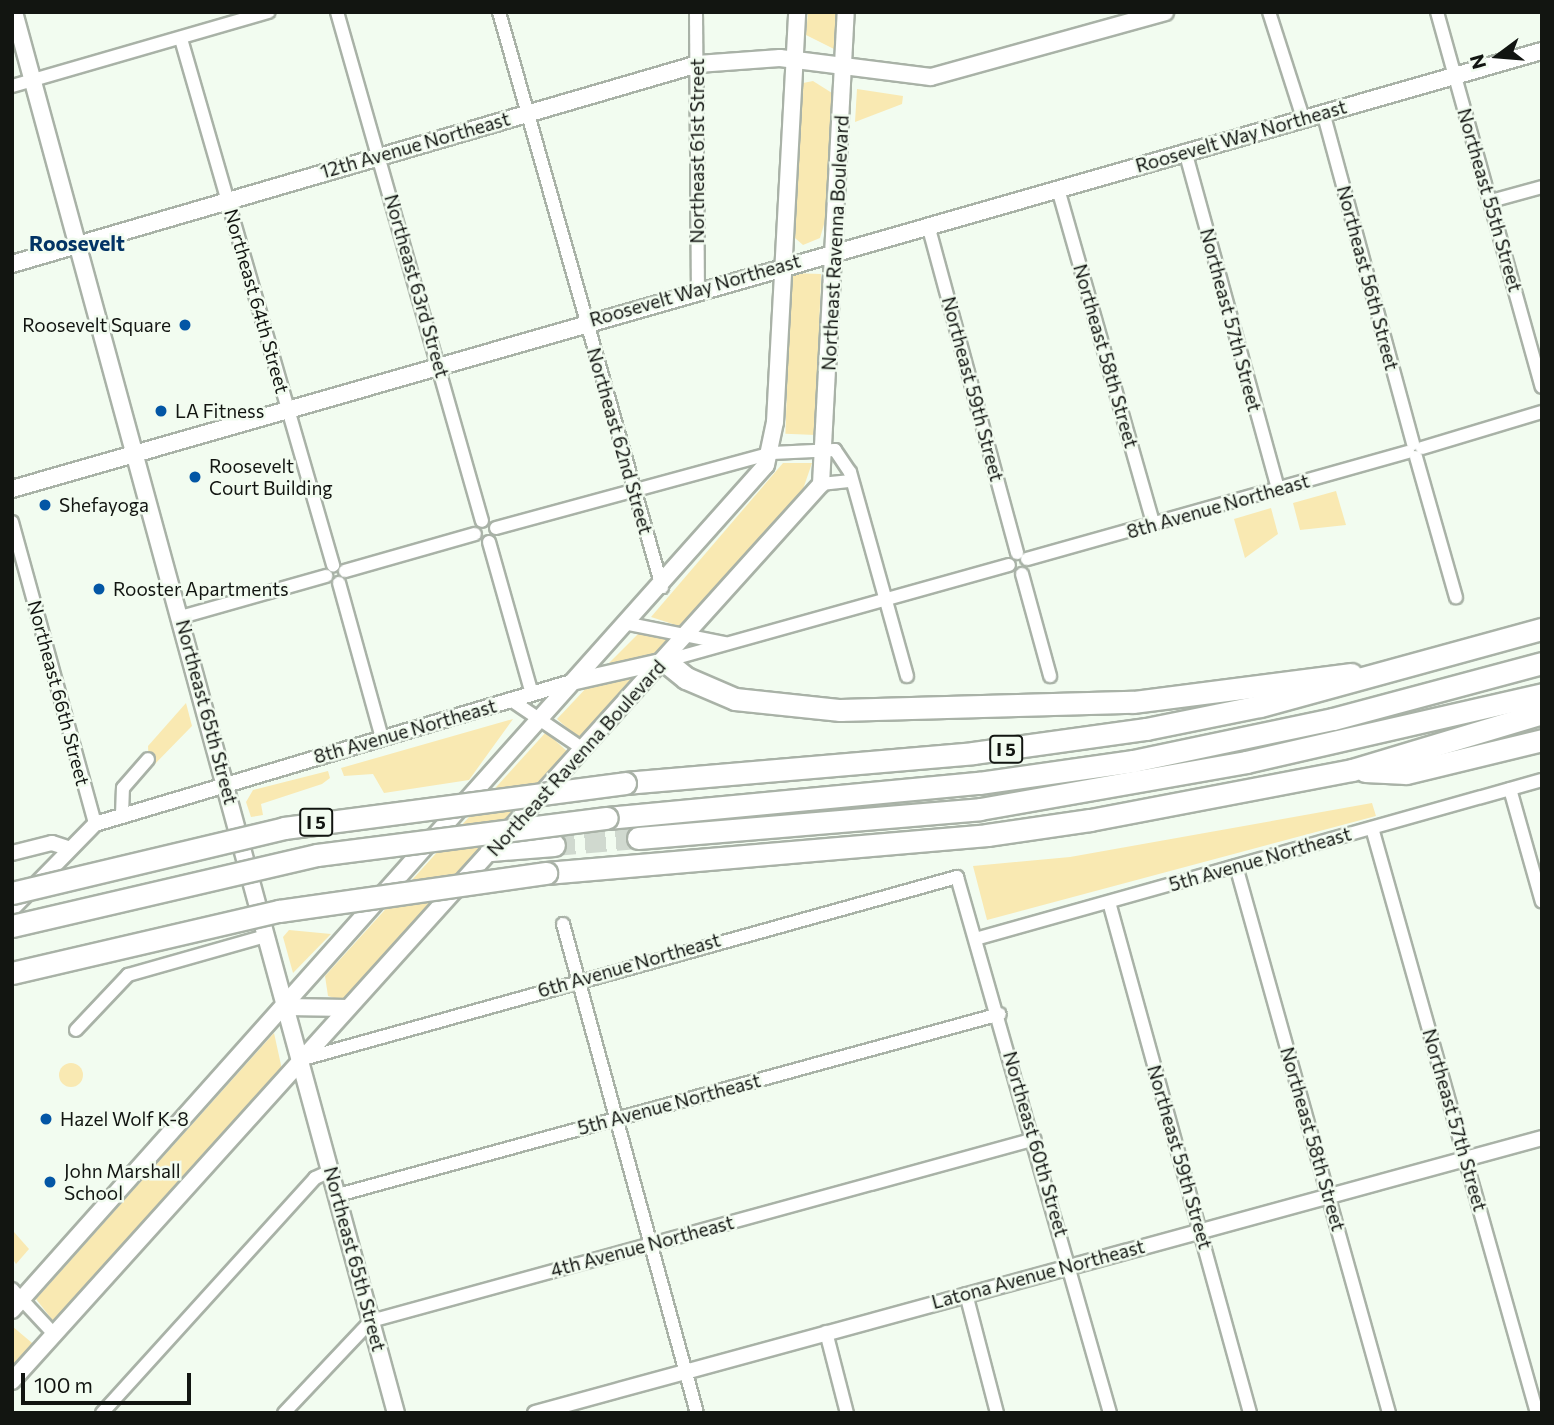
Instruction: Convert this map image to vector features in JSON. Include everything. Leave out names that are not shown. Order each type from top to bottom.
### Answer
[{"type":"highway","name":"I 5","points":[[12,893],[298,825],[625,783],[1089,738],[1381,675],[1542,629]]},
{"type":"highway","points":[[665,660],[686,678],[735,699],[839,710],[1133,702],[1328,674],[1381,675]]},
{"type":"highway","points":[[12,926],[317,855],[607,818],[979,783],[1133,761],[1333,719],[1542,663]]},
{"type":"highway","points":[[1452,713],[1542,684]]},
{"type":"highway","points":[[638,838],[981,809],[1246,762],[1542,694]]},
{"type":"highway","points":[[12,973],[279,911],[546,873],[988,835],[1352,770],[1542,713]]},
{"type":"highway","points":[[1352,770],[1406,773],[1542,740]]},
{"type":"highway","points":[[491,850],[554,845]]},
{"type":"main road","name":"Northeast 65th Street","points":[[14,12],[302,1059],[396,1413]]},
{"type":"main road","points":[[15,1300],[287,1007],[541,717],[662,587],[772,453],[797,12]]},
{"type":"main road","name":"Northeast Ravenna Boulevard","points":[[12,1381],[302,1059],[341,1008],[689,635],[821,484],[825,449],[846,12]]},
{"type":"main road","name":"12th Avenue Northeast","points":[[12,264],[228,198],[698,64],[795,59],[883,74],[948,74],[1165,12]]},
{"type":"main road","name":"Roosevelt Way Northeast","points":[[12,489],[586,321],[1542,51]]},
{"type":"main road","name":"8th Avenue Northeast","points":[[576,681],[665,660]]},
{"type":"main road","points":[[320,970],[318,993],[341,1008]]},
{"type":"main road","points":[[287,1007],[341,1008]]},
{"type":"street","points":[[12,86],[268,12]]},
{"type":"street","name":"Northeast 63rd Street","points":[[337,12],[482,521]]},
{"type":"street","name":"Northeast 62nd Street","points":[[499,12],[662,587]]},
{"type":"street","name":"Northeast 61st Street","points":[[696,12],[698,290]]},
{"type":"street","points":[[1269,12],[1303,118]]},
{"type":"street","name":"Northeast 55th Street","points":[[1437,12],[1542,387]]},
{"type":"street","name":"Northeast 64th Street","points":[[181,38],[288,408],[339,568]]},
{"type":"street","name":"Northeast 56th Street","points":[[1323,112],[1456,597]]},
{"type":"street","name":"Northeast 57th Street","points":[[1185,151],[1278,489]]},
{"type":"street","points":[[1491,201],[1542,187]]},
{"type":"street","name":"Northeast 58th Street","points":[[1058,188],[1153,523]]},
{"type":"street","name":"Northeast 59th Street","points":[[928,225],[1022,556]]},
{"type":"street","points":[[1528,340],[1542,336]]},
{"type":"street","name":"8th Avenue Northeast","points":[[1022,556],[1278,489],[1542,412]]},
{"type":"street","points":[[475,534],[482,521],[496,528],[772,453],[825,449],[842,455],[906,676]]},
{"type":"street","points":[[821,484],[850,481]]},
{"type":"street","name":"Northeast 66th Street","points":[[12,522],[90,827]]},
{"type":"street","points":[[496,528],[489,541],[532,694]]},
{"type":"street","points":[[181,617],[326,576],[339,568],[475,534],[489,541]]},
{"type":"street","points":[[1022,556],[1009,565],[1022,574]]},
{"type":"street","points":[[1022,556],[1022,574],[1050,676]]},
{"type":"street","name":"8th Avenue Northeast","points":[[665,660],[1009,565]]},
{"type":"street","points":[[339,568],[339,583],[382,738]]},
{"type":"street","points":[[326,576],[339,583]]},
{"type":"street","name":"8th Avenue Northeast","points":[[629,624],[726,643]]},
{"type":"street","name":"8th Avenue Northeast","points":[[90,827],[122,815],[576,681]]},
{"type":"street","points":[[511,700],[541,717],[583,749]]},
{"type":"street","points":[[122,815],[123,788],[148,759]]},
{"type":"street","name":"5th Avenue Northeast","points":[[979,938],[1542,780]]},
{"type":"street","points":[[1510,789],[1542,902]]},
{"type":"street","points":[[12,909],[90,827]]},
{"type":"street","name":"Northeast 57th Street","points":[[1372,828],[1537,1413]]},
{"type":"street","points":[[17,852],[56,842],[68,848]]},
{"type":"street","points":[[17,852],[52,865]]},
{"type":"street","name":"Northeast 58th Street","points":[[1236,866],[1390,1413]]},
{"type":"street","name":"Northeast 60th Street","points":[[957,877],[979,938],[1111,1413]]},
{"type":"street","name":"6th Avenue Northeast","points":[[302,1059],[578,980],[957,877]]},
{"type":"street","name":"Northeast 59th Street","points":[[1109,902],[1250,1413]]},
{"type":"street","points":[[563,924],[697,1413]]},
{"type":"street","points":[[76,1030],[128,975],[266,936]]},
{"type":"street","name":"5th Avenue Northeast","points":[[338,1195],[1000,1014]]},
{"type":"street","name":"Latona Avenue Northeast","points":[[543,1412],[826,1332],[1542,1138]]},
{"type":"street","name":"4th Avenue Northeast","points":[[371,1321],[1035,1139]]},
{"type":"street","points":[[102,1413],[315,1178],[331,1171]]},
{"type":"street","points":[[966,1294],[997,1413]]},
{"type":"street","points":[[15,1300],[54,1334]]},
{"type":"street","points":[[284,1413],[371,1321]]},
{"type":"street","points":[[826,1332],[848,1413]]},
{"type":"shaded area","points":[[808,12],[836,12],[834,49],[806,35]]},
{"type":"shaded area","points":[[813,81],[832,93],[825,221],[820,238],[803,245],[795,238],[803,83]]},
{"type":"shaded area","points":[[857,89],[903,96],[902,104],[855,122]]},
{"type":"shaded area","points":[[791,273],[821,274],[815,435],[785,434]]},
{"type":"shaded area","points":[[783,463],[812,463],[800,498],[685,628],[651,617]]},
{"type":"shaded area","points":[[1336,491],[1346,525],[1300,530],[1293,503]]},
{"type":"shaded area","points":[[1271,508],[1278,534],[1245,558],[1234,519]]},
{"type":"shaded area","points":[[641,631],[669,636],[670,642],[658,657],[607,665]]},
{"type":"shaded area","points":[[644,671],[583,742],[557,719],[590,684]]},
{"type":"shaded area","points":[[186,703],[192,726],[149,770],[148,746]]},
{"type":"shaded area","points":[[513,719],[469,780],[384,793],[373,774],[344,776],[341,768]]},
{"type":"shaded area","points":[[546,732],[571,755],[346,1002],[328,996],[325,976]]},
{"type":"shaded area","points":[[328,771],[330,778],[322,784],[261,804],[263,815],[251,817],[246,802],[253,790]]},
{"type":"shaded area","points":[[1372,803],[1376,816],[987,920],[973,866],[1070,857]]},
{"type":"shaded area","points":[[289,930],[331,934],[293,973],[283,937]]},
{"type":"shaded area","points":[[274,1033],[283,1074],[59,1324],[54,1322],[36,1299]]},
{"type":"shaded area","points":[[71,1063],[79,1067],[83,1075],[79,1083],[71,1087],[63,1083],[59,1075],[63,1067]]},
{"type":"shaded area","points":[[14,1232],[29,1249],[16,1264],[12,1258]]},
{"type":"shaded area","points":[[12,1326],[38,1348],[12,1376]]},
{"type":"tunnel","points":[[554,845],[638,838]]},
{"type":"place","name":"Roosevelt Square","points":[[185,325]]},
{"type":"place","name":"LA Fitness","points":[[161,411]]},
{"type":"place","name":"Roosevelt Court Building","points":[[195,477]]},
{"type":"place","name":"Shefayoga","points":[[45,505]]},
{"type":"place","name":"Rooster Apartments","points":[[99,589]]},
{"type":"place","name":"Hazel Wolf K-8","points":[[46,1119]]},
{"type":"place","name":"John Marshall School","points":[[50,1182]]},
{"type":"district","name":"Roosevelt","points":[[77,243]]}]
